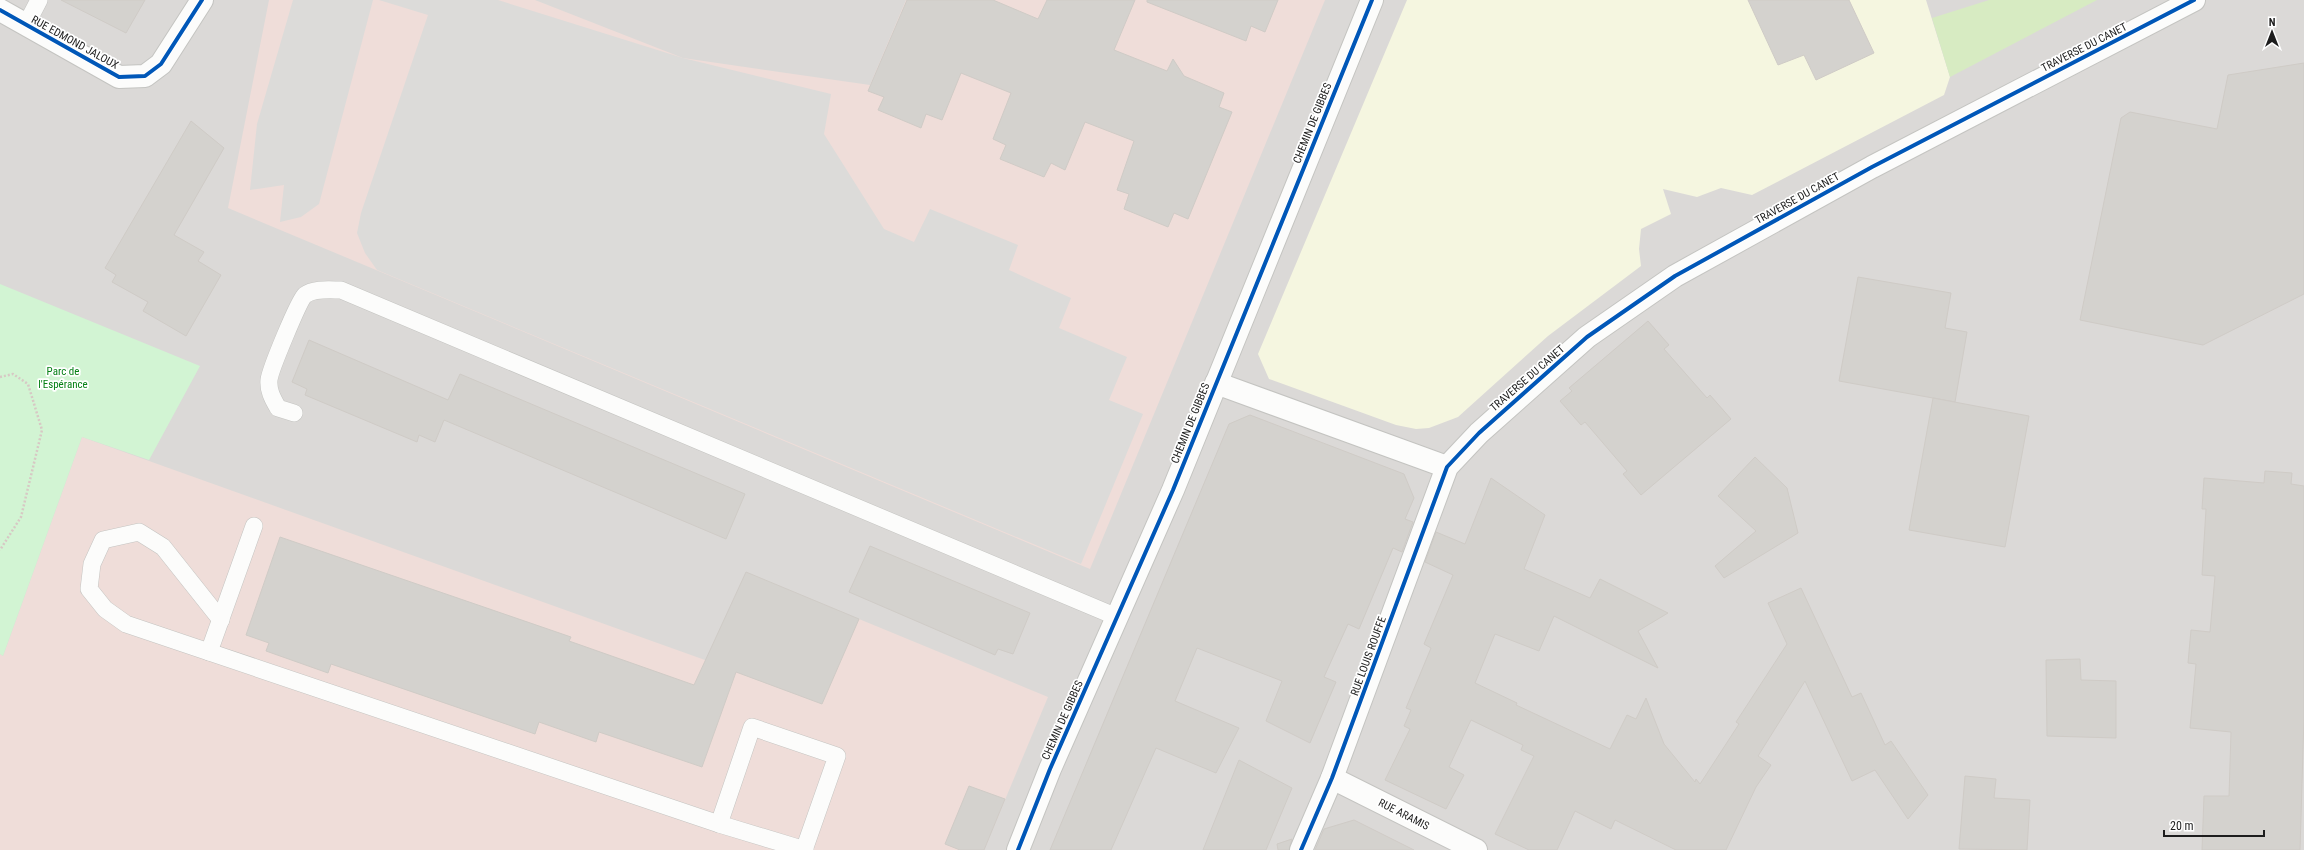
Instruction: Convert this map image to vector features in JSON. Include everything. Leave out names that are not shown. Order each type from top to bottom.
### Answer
[{"type":"street","name":"RUE EDMOND JALOUX","points":[[0,10],[120,77],[145,76],[160,64],[202,0]]},
{"type":"street","name":"CHEMIN DE GIBBES","points":[[1018,850],[1050,769],[1173,490],[1372,0]]},
{"type":"street","name":"TRAVERSE DU CANET","points":[[1447,467],[1479,433],[1587,337],[1675,276],[1872,166],[2194,0]]},
{"type":"street","points":[[1216,382],[1447,467]]},
{"type":"street","name":"RUE LOUIS ROUFFE","points":[[1301,850],[1332,778],[1447,467]]},
{"type":"street","name":"RUE ARAMIS","points":[[1332,778],[1476,850]]},
{"type":"lane","points":[[26,25],[39,0]]},
{"type":"lane","points":[[294,413],[278,408],[270,395],[269,379],[298,306],[305,295],[318,290],[341,290],[1117,617]]},
{"type":"lane","points":[[209,652],[254,526]]},
{"type":"lane","points":[[221,620],[163,547],[139,532],[103,540],[92,564],[89,589],[105,609],[126,624],[720,824],[805,850],[836,756],[752,727],[720,824]]},
{"type":"path","points":[[0,378],[13,374],[28,384],[42,430],[21,517],[0,550]]},
{"type":"shaded area","points":[[0,0],[2304,0],[2304,850],[0,850]]},
{"type":"shaded area","points":[[269,0],[535,0],[683,58],[870,85],[906,0],[1325,0],[1090,569],[228,208]]},
{"type":"shaded area","points":[[293,0],[373,0],[319,204],[301,217],[280,222],[284,185],[250,190],[257,124]]},
{"type":"shaded area","points":[[379,0],[498,0],[683,58],[831,94],[824,134],[884,229],[914,242],[930,209],[1018,245],[1009,270],[1071,298],[1059,328],[1127,357],[1109,400],[1143,414],[1081,564],[377,270],[365,253],[357,233],[361,213],[428,15]]},
{"type":"shaded area","points":[[1407,0],[1926,0],[1950,77],[1944,95],[1752,195],[1721,188],[1697,197],[1663,189],[1671,214],[1641,229],[1639,249],[1641,266],[1548,336],[1458,417],[1429,428],[1416,429],[1396,425],[1269,379],[1258,354]]},
{"type":"shaded area","points":[[82,437],[705,660],[859,619],[1048,697],[984,850],[0,850],[0,654],[3,656]]},
{"type":"green space","points":[[1989,0],[2097,0],[1950,77],[1932,18]]},
{"type":"green space","name":"Parc de l'Espérance","points":[[0,284],[200,366],[149,460],[82,437],[3,656],[0,654]]},
{"type":"building","points":[[61,0],[145,0],[126,33]]},
{"type":"building","points":[[907,0],[993,0],[1038,19],[1047,0],[1135,0],[1114,50],[1167,71],[1173,59],[1184,76],[1224,93],[1219,107],[1232,112],[1188,219],[1174,213],[1168,227],[1124,209],[1129,194],[1117,190],[1134,141],[1085,122],[1065,170],[1051,163],[1044,177],[1000,159],[1006,145],[993,139],[1011,93],[961,73],[942,120],[926,114],[921,128],[878,110],[884,97],[868,91]]},
{"type":"building","points":[[1147,0],[1278,0],[1265,32],[1251,26],[1246,41],[1147,2]]},
{"type":"building","points":[[1748,0],[1849,0],[1874,53],[1816,80],[1804,55],[1778,65]]},
{"type":"building","points":[[2304,63],[2304,294],[2203,345],[2080,320],[2121,118],[2130,112],[2217,129],[2228,75]]},
{"type":"building","points":[[191,121],[224,148],[174,235],[204,252],[198,261],[221,275],[186,336],[143,311],[148,302],[112,282],[116,275],[105,268]]},
{"type":"building","points":[[1858,277],[1951,293],[1945,328],[1967,332],[1955,402],[1839,381]]},
{"type":"building","points":[[1648,321],[1669,345],[1664,349],[1707,398],[1710,395],[1731,419],[1641,495],[1623,474],[1627,471],[1585,422],[1581,425],[1560,401],[1572,391],[1569,388]]},
{"type":"building","points":[[309,340],[448,400],[460,374],[745,494],[726,539],[444,420],[435,442],[419,435],[417,442],[305,395],[307,389],[292,382]]},
{"type":"building","points":[[1933,398],[2029,416],[2005,547],[1909,530]]},
{"type":"building","points":[[1250,415],[1404,474],[1414,498],[1405,519],[1413,522],[1402,552],[1393,548],[1359,629],[1348,624],[1324,677],[1336,682],[1310,743],[1266,721],[1282,681],[1197,648],[1175,701],[1239,728],[1216,773],[1156,748],[1111,850],[1050,850],[1229,424]]},
{"type":"building","points":[[1755,457],[1787,488],[1798,533],[1724,578],[1715,566],[1756,531],[1718,496]]},
{"type":"building","points":[[2265,471],[2292,473],[2291,484],[2304,486],[2304,717],[2300,850],[2202,850],[2204,796],[2229,796],[2231,732],[2190,728],[2196,664],[2188,663],[2191,630],[2210,632],[2215,576],[2202,575],[2206,509],[2202,509],[2204,478],[2264,483]]},
{"type":"building","points":[[1491,478],[1545,515],[1524,569],[1590,598],[1600,579],[1668,613],[1638,631],[1658,668],[1554,616],[1539,651],[1495,634],[1475,683],[1517,703],[1516,705],[1610,749],[1627,715],[1636,719],[1646,698],[1664,744],[1695,782],[1696,779],[1700,784],[1739,724],[1736,722],[1787,644],[1768,603],[1801,588],[1852,697],[1861,693],[1885,745],[1891,741],[1928,795],[1908,819],[1875,770],[1852,781],[1805,681],[1758,756],[1771,765],[1756,787],[1726,850],[1676,850],[1615,820],[1611,829],[1575,811],[1557,850],[1529,850],[1495,834],[1534,756],[1521,750],[1523,745],[1471,720],[1449,767],[1464,775],[1446,809],[1385,780],[1410,729],[1404,726],[1411,710],[1406,708],[1431,648],[1424,644],[1453,575],[1425,562],[1436,532],[1465,544]]},
{"type":"building","points":[[280,537],[571,637],[569,641],[694,685],[746,572],[859,619],[822,704],[736,672],[702,767],[599,732],[596,742],[539,722],[535,734],[331,664],[328,673],[266,651],[269,643],[246,635]]},
{"type":"building","points":[[870,546],[1030,613],[1013,654],[998,649],[995,655],[849,592]]},
{"type":"building","points":[[2080,659],[2081,680],[2116,681],[2116,738],[2047,736],[2046,660]]},
{"type":"building","points":[[1239,760],[1292,788],[1266,850],[1203,850]]},
{"type":"building","points":[[1965,776],[1996,779],[1994,798],[2030,800],[2027,850],[1959,849]]},
{"type":"building","points":[[969,786],[1005,799],[984,850],[960,850],[945,844]]},
{"type":"building","points":[[1354,820],[1414,850],[1315,850],[1324,829]]},
{"type":"building","points":[[1292,839],[1289,850],[1278,850],[1277,844]]},
{"type":"cycle path","points":[[0,10],[119,77],[145,76],[161,64],[202,0]]},
{"type":"cycle path","points":[[1018,850],[1050,769],[1173,490],[1372,0]]},
{"type":"cycle path","points":[[1301,850],[1332,778],[1447,467],[1479,433],[1587,337],[1675,276],[1872,167],[2194,0]]}]
